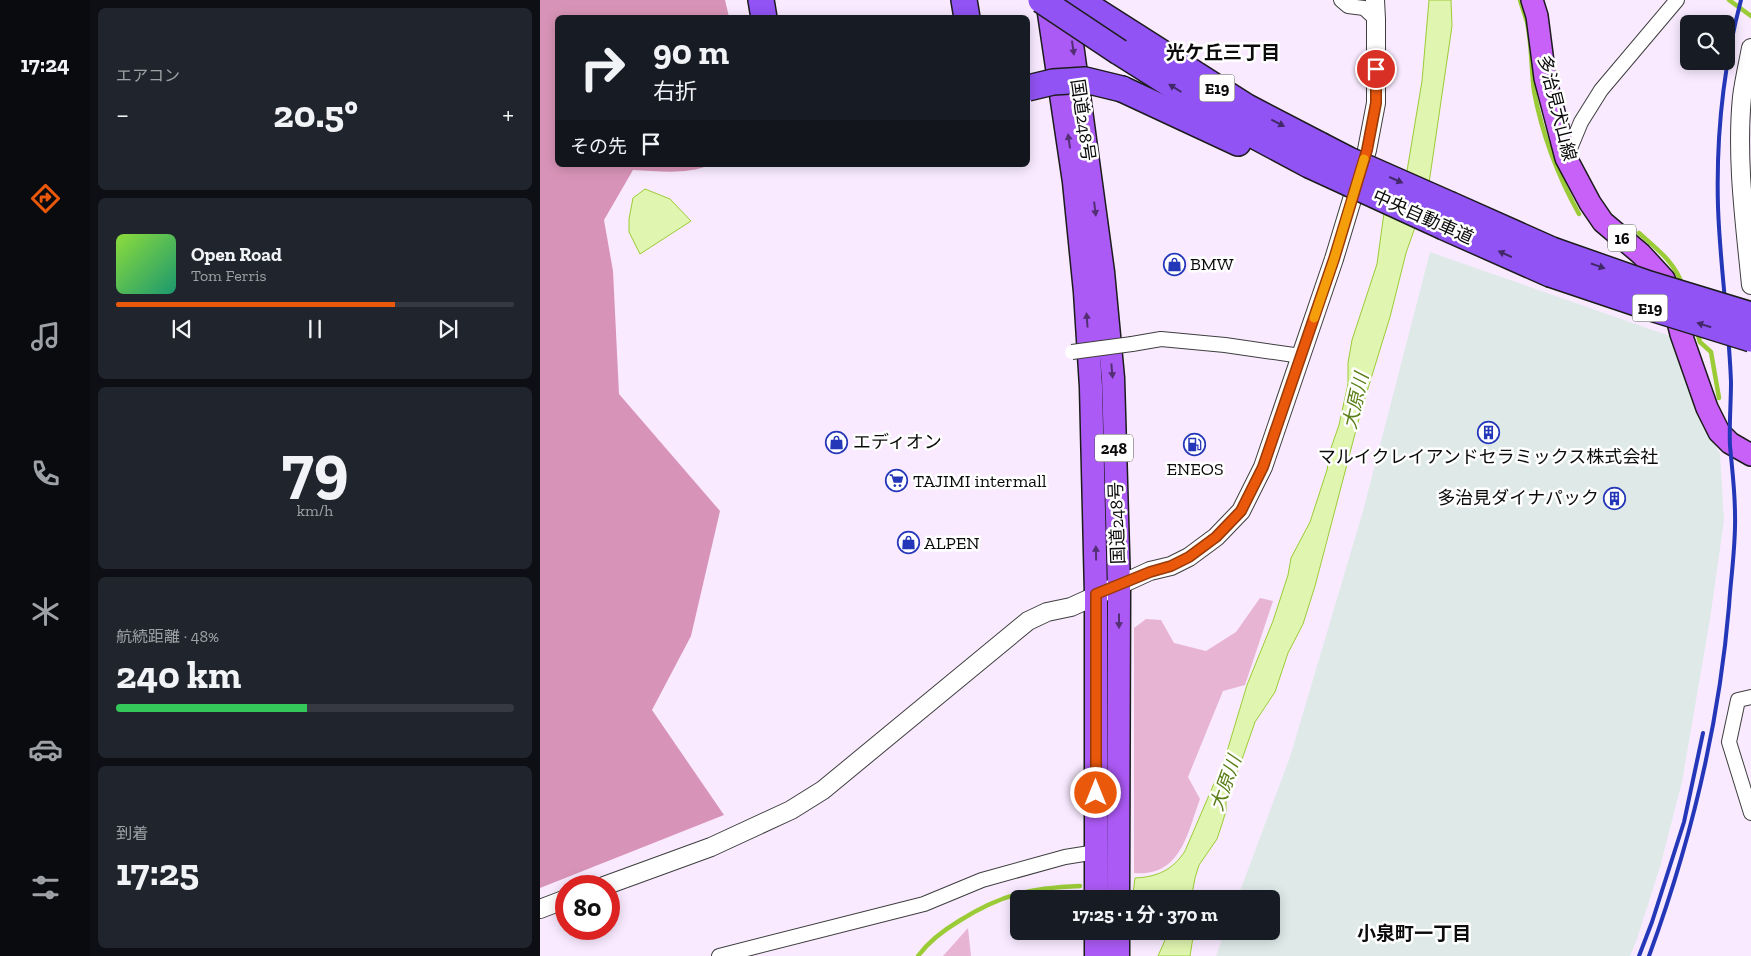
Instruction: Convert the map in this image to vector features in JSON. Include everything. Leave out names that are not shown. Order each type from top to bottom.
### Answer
[{"type":"highway","points":[[761,0],[764,15]]},
{"type":"highway","points":[[774,0],[776,15]]},
{"type":"highway","points":[[964,0],[966,15]]},
{"type":"highway","name":"中央自動車道","points":[[1042,0],[1119,52],[1236,126],[1312,162],[1349,160],[1443,218],[1551,262],[1642,306],[1751,339]]},
{"type":"highway","name":"国道248号","points":[[1047,0],[1074,182],[1084,283],[1091,387],[1096,594],[1096,890]]},
{"type":"highway","name":"国道248号","points":[[1066,0],[1103,272],[1112,368],[1119,586],[1118,890]]},
{"type":"highway","points":[[1079,0],[1112,10]]},
{"type":"highway","name":"中央自動車道","points":[[1112,10],[1229,81],[1247,107],[1312,162]]},
{"type":"highway","points":[[1030,88],[1053,82],[1086,80],[1122,89],[1312,162],[1443,218]]},
{"type":"highway","name":"中央自動車道","points":[[1551,262],[1658,286],[1751,316]]},
{"type":"highway","points":[[1096,940],[1096,956]]},
{"type":"highway","points":[[1118,940],[1118,956]]},
{"type":"main road","name":"多治見犬山線","points":[[1532,0],[1537,16],[1545,78],[1566,158],[1590,203],[1603,222],[1641,254],[1664,279],[1707,408],[1719,432],[1730,443],[1751,455]]},
{"type":"street","points":[[1341,0],[1348,6],[1364,8],[1376,19]]},
{"type":"street","points":[[620,880],[711,848],[791,810],[823,790],[1028,621],[1047,612],[1071,607],[1096,594],[1150,572],[1171,566],[1189,557],[1216,537],[1241,511],[1263,467],[1334,259],[1367,150],[1376,103],[1375,0]]},
{"type":"street","points":[[1566,158],[1582,122],[1601,90],[1677,0]]},
{"type":"street","points":[[1751,48],[1742,97],[1751,285]]},
{"type":"street","points":[[1072,352],[1161,339],[1225,345],[1301,356]]},
{"type":"street","points":[[1751,697],[1738,700],[1729,742],[1751,813]]},
{"type":"street","points":[[719,956],[924,904],[982,880],[1065,856],[1096,852]]},
{"type":"street","points":[[540,909],[555,903]]},
{"type":"shaded area","points":[[540,0],[725,0],[729,15],[555,15],[555,167],[704,167],[682,171],[633,170],[604,220],[613,271],[619,394],[720,511],[691,636],[652,710],[724,815],[573,875],[555,875],[555,882],[540,888]]},
{"type":"shaded area","points":[[1430,252],[1670,336],[1685,382],[1691,382],[1711,440],[1720,453],[1724,520],[1710,619],[1682,782],[1660,867],[1630,956],[1216,956],[1222,940],[1280,940],[1280,890],[1240,890],[1290,757],[1363,511]]},
{"type":"shaded area","points":[[1260,598],[1273,601],[1245,685],[1223,691],[1188,777],[1200,799],[1186,839],[1172,861],[1162,868],[1150,872],[1134,873],[1134,628],[1146,619],[1161,620],[1174,643],[1206,651],[1236,632]]},
{"type":"shaded area","points":[[968,928],[971,956],[943,956]]},
{"type":"water","name":"大原川","points":[[1429,0],[1451,0],[1452,26],[1428,190],[1406,253],[1390,317],[1361,411],[1315,586],[1303,624],[1288,653],[1275,692],[1255,722],[1226,799],[1226,811],[1217,839],[1199,865],[1193,890],[1134,890],[1135,878],[1157,874],[1170,868],[1185,851],[1225,758],[1247,685],[1273,621],[1288,575],[1291,558],[1310,522],[1339,425],[1348,384],[1348,363],[1352,340],[1377,264],[1386,198],[1401,176],[1407,171],[1422,81]]},
{"type":"water","points":[[645,189],[670,199],[691,221],[640,254],[629,232],[629,219],[633,198]]},
{"type":"water","points":[[1165,940],[1193,940],[1190,956],[1158,956]]},
{"type":"waterway","points":[[1520,0],[1529,31],[1534,91],[1541,123],[1564,185],[1579,214]]},
{"type":"waterway","points":[[1729,0],[1751,16]]},
{"type":"waterway","points":[[1639,233],[1671,264],[1680,278],[1683,287]]},
{"type":"waterway","points":[[1697,332],[1700,342],[1711,352],[1719,398]]},
{"type":"waterway","points":[[918,956],[942,932],[989,904],[1031,891],[1080,886]]},
{"type":"railway","points":[[1649,956],[1664,914],[1701,784],[1718,695],[1729,606],[1735,537],[1735,505],[1730,446],[1730,360],[1719,229],[1718,155],[1725,77],[1741,0]]},
{"type":"railway","points":[[1639,956],[1684,822],[1703,733]]},
{"type":"slow traffic","points":[[1314,318],[1364,159]]},
{"type":"place","name":"BMW","points":[[1174,264]]},
{"type":"place","name":"マルイクレイアンドセラミックス株式会社","points":[[1488,432]]},
{"type":"place","name":"エディオン","points":[[837,442]]},
{"type":"place","name":"ENEOS","points":[[1195,444]]},
{"type":"place","name":"TAJIMI intermall","points":[[897,481]]},
{"type":"place","name":"多治見ダイナパック","points":[[1615,498]]},
{"type":"place","name":"ALPEN","points":[[908,543]]},
{"type":"district","name":"光ケ丘三丁目","points":[[1223,52]]},
{"type":"district","name":"小泉町一丁目","points":[[1414,933]]},
{"type":"route","points":[[1096,793],[1096,594],[1150,572],[1171,566],[1189,557],[1216,537],[1241,511],[1263,467],[1334,259],[1367,150],[1376,103],[1376,69]]}]
